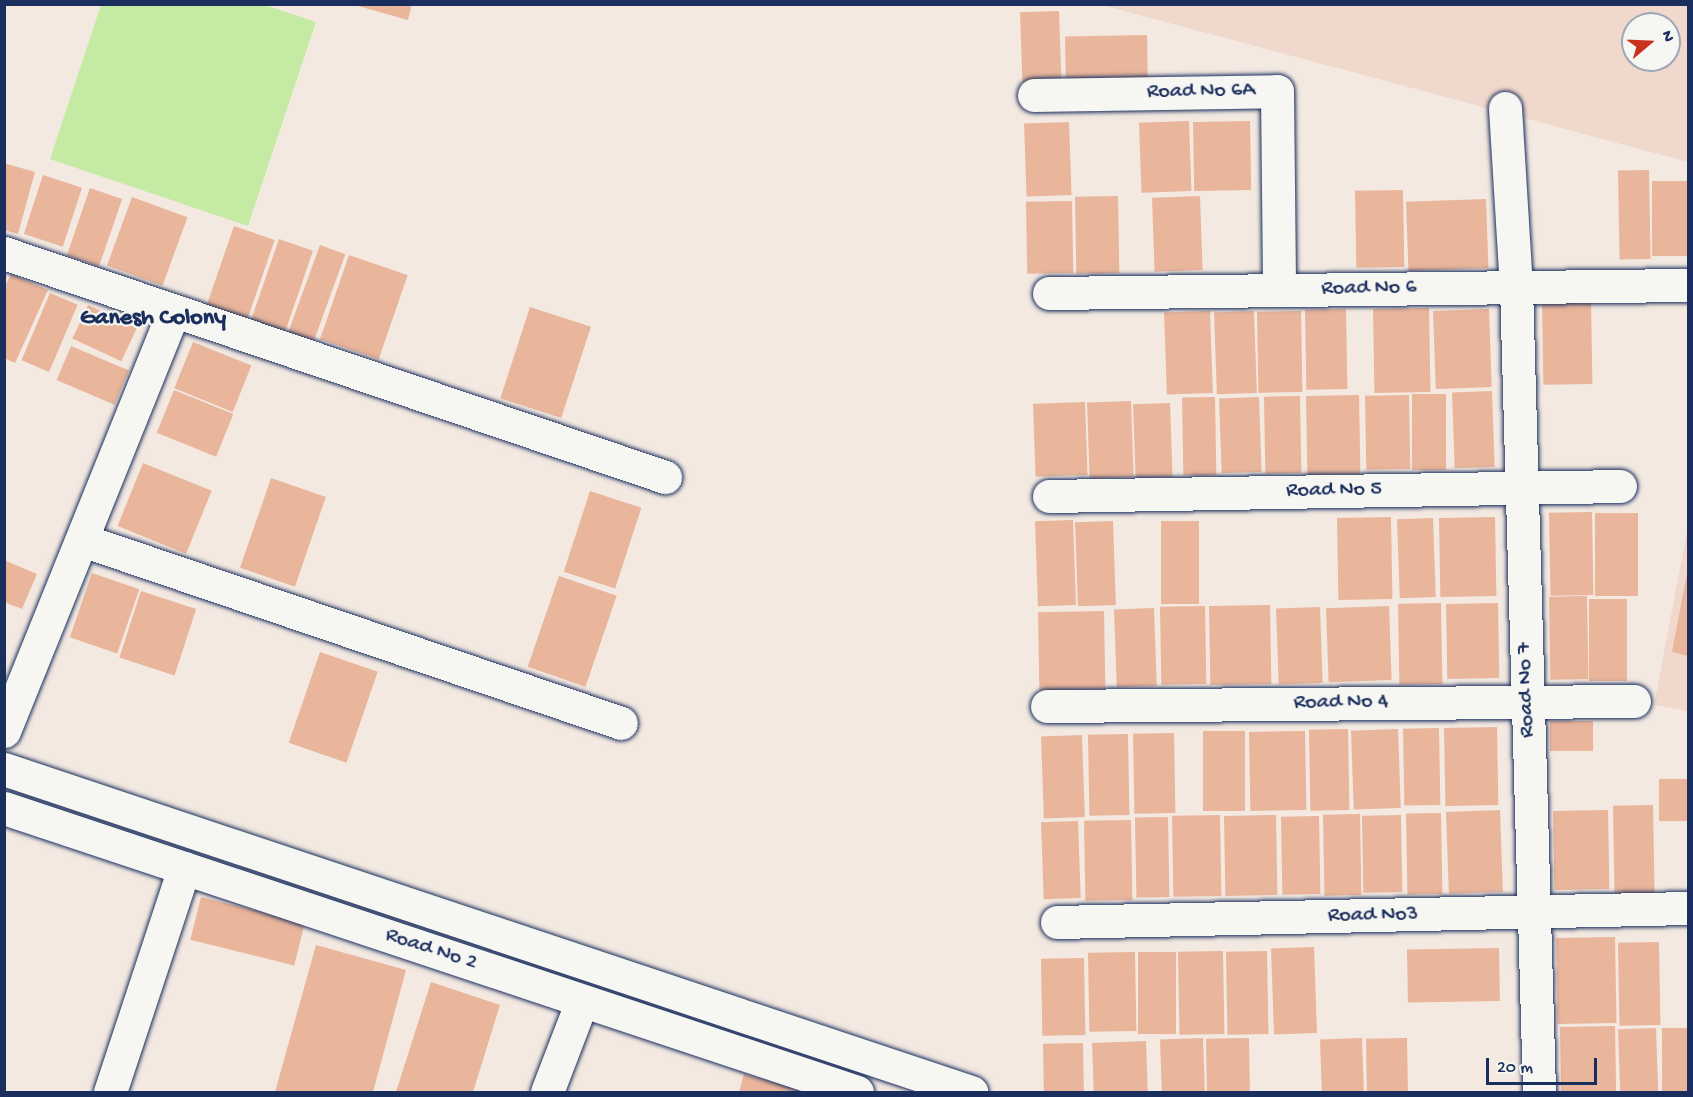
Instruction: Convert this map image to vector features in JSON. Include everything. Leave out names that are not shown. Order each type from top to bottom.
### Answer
[{"type":"street","name":"Road No 6A","points":[[1034,95],[1277,91],[1279,290]]},
{"type":"street","name":"Road No 7","points":[[1505,108],[1516,287],[1539,1092]]},
{"type":"street","points":[[4,253],[665,477]]},
{"type":"street","name":"Road No 6","points":[[1049,293],[1689,285]]},
{"type":"street","points":[[4,731],[174,311]]},
{"type":"street","name":"Road No 5","points":[[1049,496],[1620,486]]},
{"type":"street","points":[[82,540],[621,723]]},
{"type":"street","name":"Road No 4","points":[[1047,706],[1634,701]]},
{"type":"street","points":[[4,769],[971,1092]]},
{"type":"street","name":"Road No 2","points":[[4,808],[857,1092]]},
{"type":"street","points":[[110,1092],[184,868]]},
{"type":"street","name":"Road No3","points":[[1057,922],[1689,908]]},
{"type":"street","points":[[547,1092],[582,1001]]},
{"type":"shaded area","points":[[1102,5],[1688,5],[1688,162]]},
{"type":"shaded area","points":[[1688,526],[1688,711],[1654,705]]},
{"type":"green space","points":[[101,5],[265,5],[316,22],[248,226],[50,159]]},
{"type":"building","points":[[351,4],[412,4],[408,20]]},
{"type":"building","points":[[1059,11],[1061,81],[1022,82],[1020,12]]},
{"type":"building","points":[[1147,35],[1148,78],[1066,79],[1065,36]]},
{"type":"building","points":[[1189,121],[1191,191],[1141,193],[1139,123]]},
{"type":"building","points":[[1250,121],[1251,190],[1194,191],[1193,122]]},
{"type":"building","points":[[1069,122],[1072,195],[1027,197],[1024,124]]},
{"type":"building","points":[[4,163],[35,172],[18,234],[4,230]]},
{"type":"building","points":[[1649,170],[1651,259],[1620,260],[1618,171]]},
{"type":"building","points":[[43,175],[82,188],[63,247],[24,234]]},
{"type":"building","points":[[1652,181],[1688,181],[1688,256],[1652,256]]},
{"type":"building","points":[[90,188],[122,199],[99,266],[67,255]]},
{"type":"building","points":[[1403,190],[1404,267],[1356,268],[1355,191]]},
{"type":"building","points":[[1118,196],[1119,273],[1076,274],[1075,197]]},
{"type":"building","points":[[1200,196],[1203,270],[1155,272],[1152,198]]},
{"type":"building","points":[[132,197],[187,217],[162,286],[107,266]]},
{"type":"building","points":[[1486,199],[1488,268],[1408,271],[1406,202]]},
{"type":"building","points":[[1072,201],[1073,273],[1027,274],[1026,202]]},
{"type":"building","points":[[234,226],[275,240],[246,324],[205,310]]},
{"type":"building","points":[[279,239],[313,251],[285,332],[251,320]]},
{"type":"building","points":[[320,245],[345,254],[313,344],[288,334]]},
{"type":"building","points":[[349,255],[408,275],[379,359],[320,339]]},
{"type":"building","points":[[11,274],[48,290],[15,363],[4,358],[4,288]]},
{"type":"building","points":[[50,293],[78,305],[49,372],[21,360]]},
{"type":"building","points":[[1591,302],[1592,384],[1543,385],[1542,303]]},
{"type":"building","points":[[88,305],[137,328],[121,361],[72,339]]},
{"type":"building","points":[[530,307],[591,327],[561,418],[500,398]]},
{"type":"building","points":[[1429,308],[1430,392],[1374,393],[1373,309]]},
{"type":"building","points":[[1346,309],[1347,389],[1306,390],[1305,310]]},
{"type":"building","points":[[1489,309],[1492,387],[1436,389],[1433,311]]},
{"type":"building","points":[[1210,311],[1213,393],[1167,395],[1164,313]]},
{"type":"building","points":[[1254,311],[1257,393],[1217,394],[1214,312]]},
{"type":"building","points":[[1301,311],[1302,392],[1258,393],[1257,312]]},
{"type":"building","points":[[193,342],[251,366],[233,412],[174,388]]},
{"type":"building","points":[[71,346],[129,371],[115,405],[57,380]]},
{"type":"building","points":[[174,390],[233,414],[216,457],[157,433]]},
{"type":"building","points":[[1492,391],[1495,467],[1455,468],[1452,392]]},
{"type":"building","points":[[1412,394],[1446,394],[1446,470],[1412,470]]},
{"type":"building","points":[[1359,395],[1360,474],[1307,475],[1306,396]]},
{"type":"building","points":[[1409,395],[1410,469],[1366,470],[1365,396]]},
{"type":"building","points":[[1300,396],[1301,473],[1265,474],[1264,397]]},
{"type":"building","points":[[1215,397],[1216,475],[1183,476],[1182,398]]},
{"type":"building","points":[[1259,397],[1262,472],[1222,473],[1219,398]]},
{"type":"building","points":[[1131,401],[1134,477],[1090,478],[1087,403]]},
{"type":"building","points":[[1085,402],[1088,475],[1036,477],[1033,404]]},
{"type":"building","points":[[1170,403],[1173,477],[1136,478],[1133,404]]},
{"type":"building","points":[[143,463],[212,491],[186,554],[118,526]]},
{"type":"building","points":[[271,478],[326,497],[295,587],[240,568]]},
{"type":"building","points":[[590,491],[641,508],[615,589],[564,572]]},
{"type":"building","points":[[1592,512],[1593,595],[1550,596],[1549,513]]},
{"type":"building","points":[[1595,513],[1638,513],[1638,596],[1595,596]]},
{"type":"building","points":[[1391,517],[1392,599],[1338,600],[1337,518]]},
{"type":"building","points":[[1495,517],[1496,596],[1440,597],[1439,518]]},
{"type":"building","points":[[1433,518],[1436,597],[1400,598],[1397,519]]},
{"type":"building","points":[[1073,520],[1076,605],[1038,606],[1035,521]]},
{"type":"building","points":[[1113,521],[1116,605],[1078,606],[1075,522]]},
{"type":"building","points":[[1161,521],[1199,521],[1199,604],[1161,604]]},
{"type":"building","points":[[4,560],[37,574],[22,609],[4,602]]},
{"type":"building","points":[[1688,568],[1688,656],[1672,652]]},
{"type":"building","points":[[92,573],[139,589],[117,654],[70,637]]},
{"type":"building","points":[[559,576],[617,596],[585,687],[528,667]]},
{"type":"building","points":[[141,591],[196,609],[175,675],[119,658]]},
{"type":"building","points":[[1587,596],[1588,679],[1550,680],[1549,597]]},
{"type":"building","points":[[1589,599],[1627,599],[1627,681],[1589,681]]},
{"type":"building","points":[[1441,603],[1442,684],[1399,685],[1398,604]]},
{"type":"building","points":[[1498,603],[1499,678],[1447,679],[1446,604]]},
{"type":"building","points":[[1270,605],[1271,684],[1210,685],[1209,606]]},
{"type":"building","points":[[1205,606],[1206,684],[1161,685],[1160,607]]},
{"type":"building","points":[[1389,606],[1392,680],[1329,682],[1326,608]]},
{"type":"building","points":[[1320,607],[1323,683],[1279,684],[1276,609]]},
{"type":"building","points":[[1154,608],[1157,686],[1117,687],[1114,609]]},
{"type":"building","points":[[1104,611],[1105,689],[1039,690],[1038,612]]},
{"type":"building","points":[[320,652],[378,672],[346,763],[289,743]]},
{"type":"building","points":[[1550,721],[1593,721],[1593,751],[1550,751]]},
{"type":"building","points":[[1497,727],[1498,805],[1445,806],[1444,728]]},
{"type":"building","points":[[1439,728],[1440,805],[1404,806],[1403,729]]},
{"type":"building","points":[[1348,729],[1349,810],[1310,811],[1309,730]]},
{"type":"building","points":[[1398,729],[1401,808],[1354,810],[1351,731]]},
{"type":"building","points":[[1203,731],[1245,731],[1245,811],[1203,811]]},
{"type":"building","points":[[1305,731],[1306,810],[1250,811],[1249,732]]},
{"type":"building","points":[[1174,733],[1175,813],[1134,814],[1133,734]]},
{"type":"building","points":[[1128,734],[1129,815],[1089,816],[1088,735]]},
{"type":"building","points":[[1082,735],[1085,817],[1044,818],[1041,736]]},
{"type":"building","points":[[1659,779],[1688,779],[1688,821],[1659,821]]},
{"type":"building","points":[[1653,805],[1655,893],[1615,894],[1613,806]]},
{"type":"building","points":[[1500,810],[1503,892],[1449,894],[1446,812]]},
{"type":"building","points":[[1608,810],[1609,889],[1554,890],[1553,811]]},
{"type":"building","points":[[1441,813],[1442,894],[1407,895],[1406,814]]},
{"type":"building","points":[[1360,814],[1361,895],[1324,896],[1323,815]]},
{"type":"building","points":[[1220,815],[1221,896],[1173,897],[1172,816]]},
{"type":"building","points":[[1276,815],[1277,895],[1225,896],[1224,816]]},
{"type":"building","points":[[1401,815],[1402,892],[1363,893],[1362,816]]},
{"type":"building","points":[[1319,816],[1320,894],[1282,895],[1281,817]]},
{"type":"building","points":[[1168,817],[1169,897],[1136,898],[1135,818]]},
{"type":"building","points":[[1131,820],[1132,900],[1085,901],[1084,821]]},
{"type":"building","points":[[1078,821],[1081,898],[1044,899],[1041,822]]},
{"type":"building","points":[[201,897],[305,923],[294,966],[190,940]]},
{"type":"building","points":[[1615,937],[1617,1023],[1558,1024],[1556,938]]},
{"type":"building","points":[[1659,942],[1660,1025],[1619,1026],[1618,943]]},
{"type":"building","points":[[316,945],[406,970],[373,1092],[275,1092]]},
{"type":"building","points":[[1314,947],[1317,1033],[1274,1034],[1271,949]]},
{"type":"building","points":[[1499,948],[1500,1001],[1408,1003],[1407,950]]},
{"type":"building","points":[[1223,951],[1224,1034],[1179,1035],[1178,952]]},
{"type":"building","points":[[1267,951],[1268,1034],[1227,1035],[1226,952]]},
{"type":"building","points":[[1135,952],[1136,1031],[1089,1032],[1088,953]]},
{"type":"building","points":[[1138,952],[1176,952],[1176,1034],[1138,1034]]},
{"type":"building","points":[[1084,958],[1085,1035],[1042,1036],[1041,959]]},
{"type":"building","points":[[431,982],[500,1005],[473,1092],[396,1092]]},
{"type":"building","points":[[1615,1026],[1616,1092],[1561,1092],[1560,1027]]},
{"type":"building","points":[[1656,1028],[1658,1092],[1620,1092],[1618,1029]]},
{"type":"building","points":[[1662,1028],[1688,1028],[1688,1092],[1662,1092]]},
{"type":"building","points":[[1203,1038],[1205,1092],[1162,1092],[1160,1040]]},
{"type":"building","points":[[1249,1038],[1250,1092],[1207,1092],[1206,1039]]},
{"type":"building","points":[[1362,1038],[1364,1092],[1322,1092],[1320,1039]]},
{"type":"building","points":[[1407,1038],[1408,1092],[1367,1092],[1366,1039]]},
{"type":"building","points":[[1146,1041],[1148,1092],[1094,1092],[1092,1043]]},
{"type":"building","points":[[1083,1043],[1084,1092],[1044,1092],[1043,1044]]},
{"type":"building","points":[[744,1074],[810,1092],[739,1092]]},
{"type":"district","name":"Ganesh Colony","points":[[153,319]]}]
